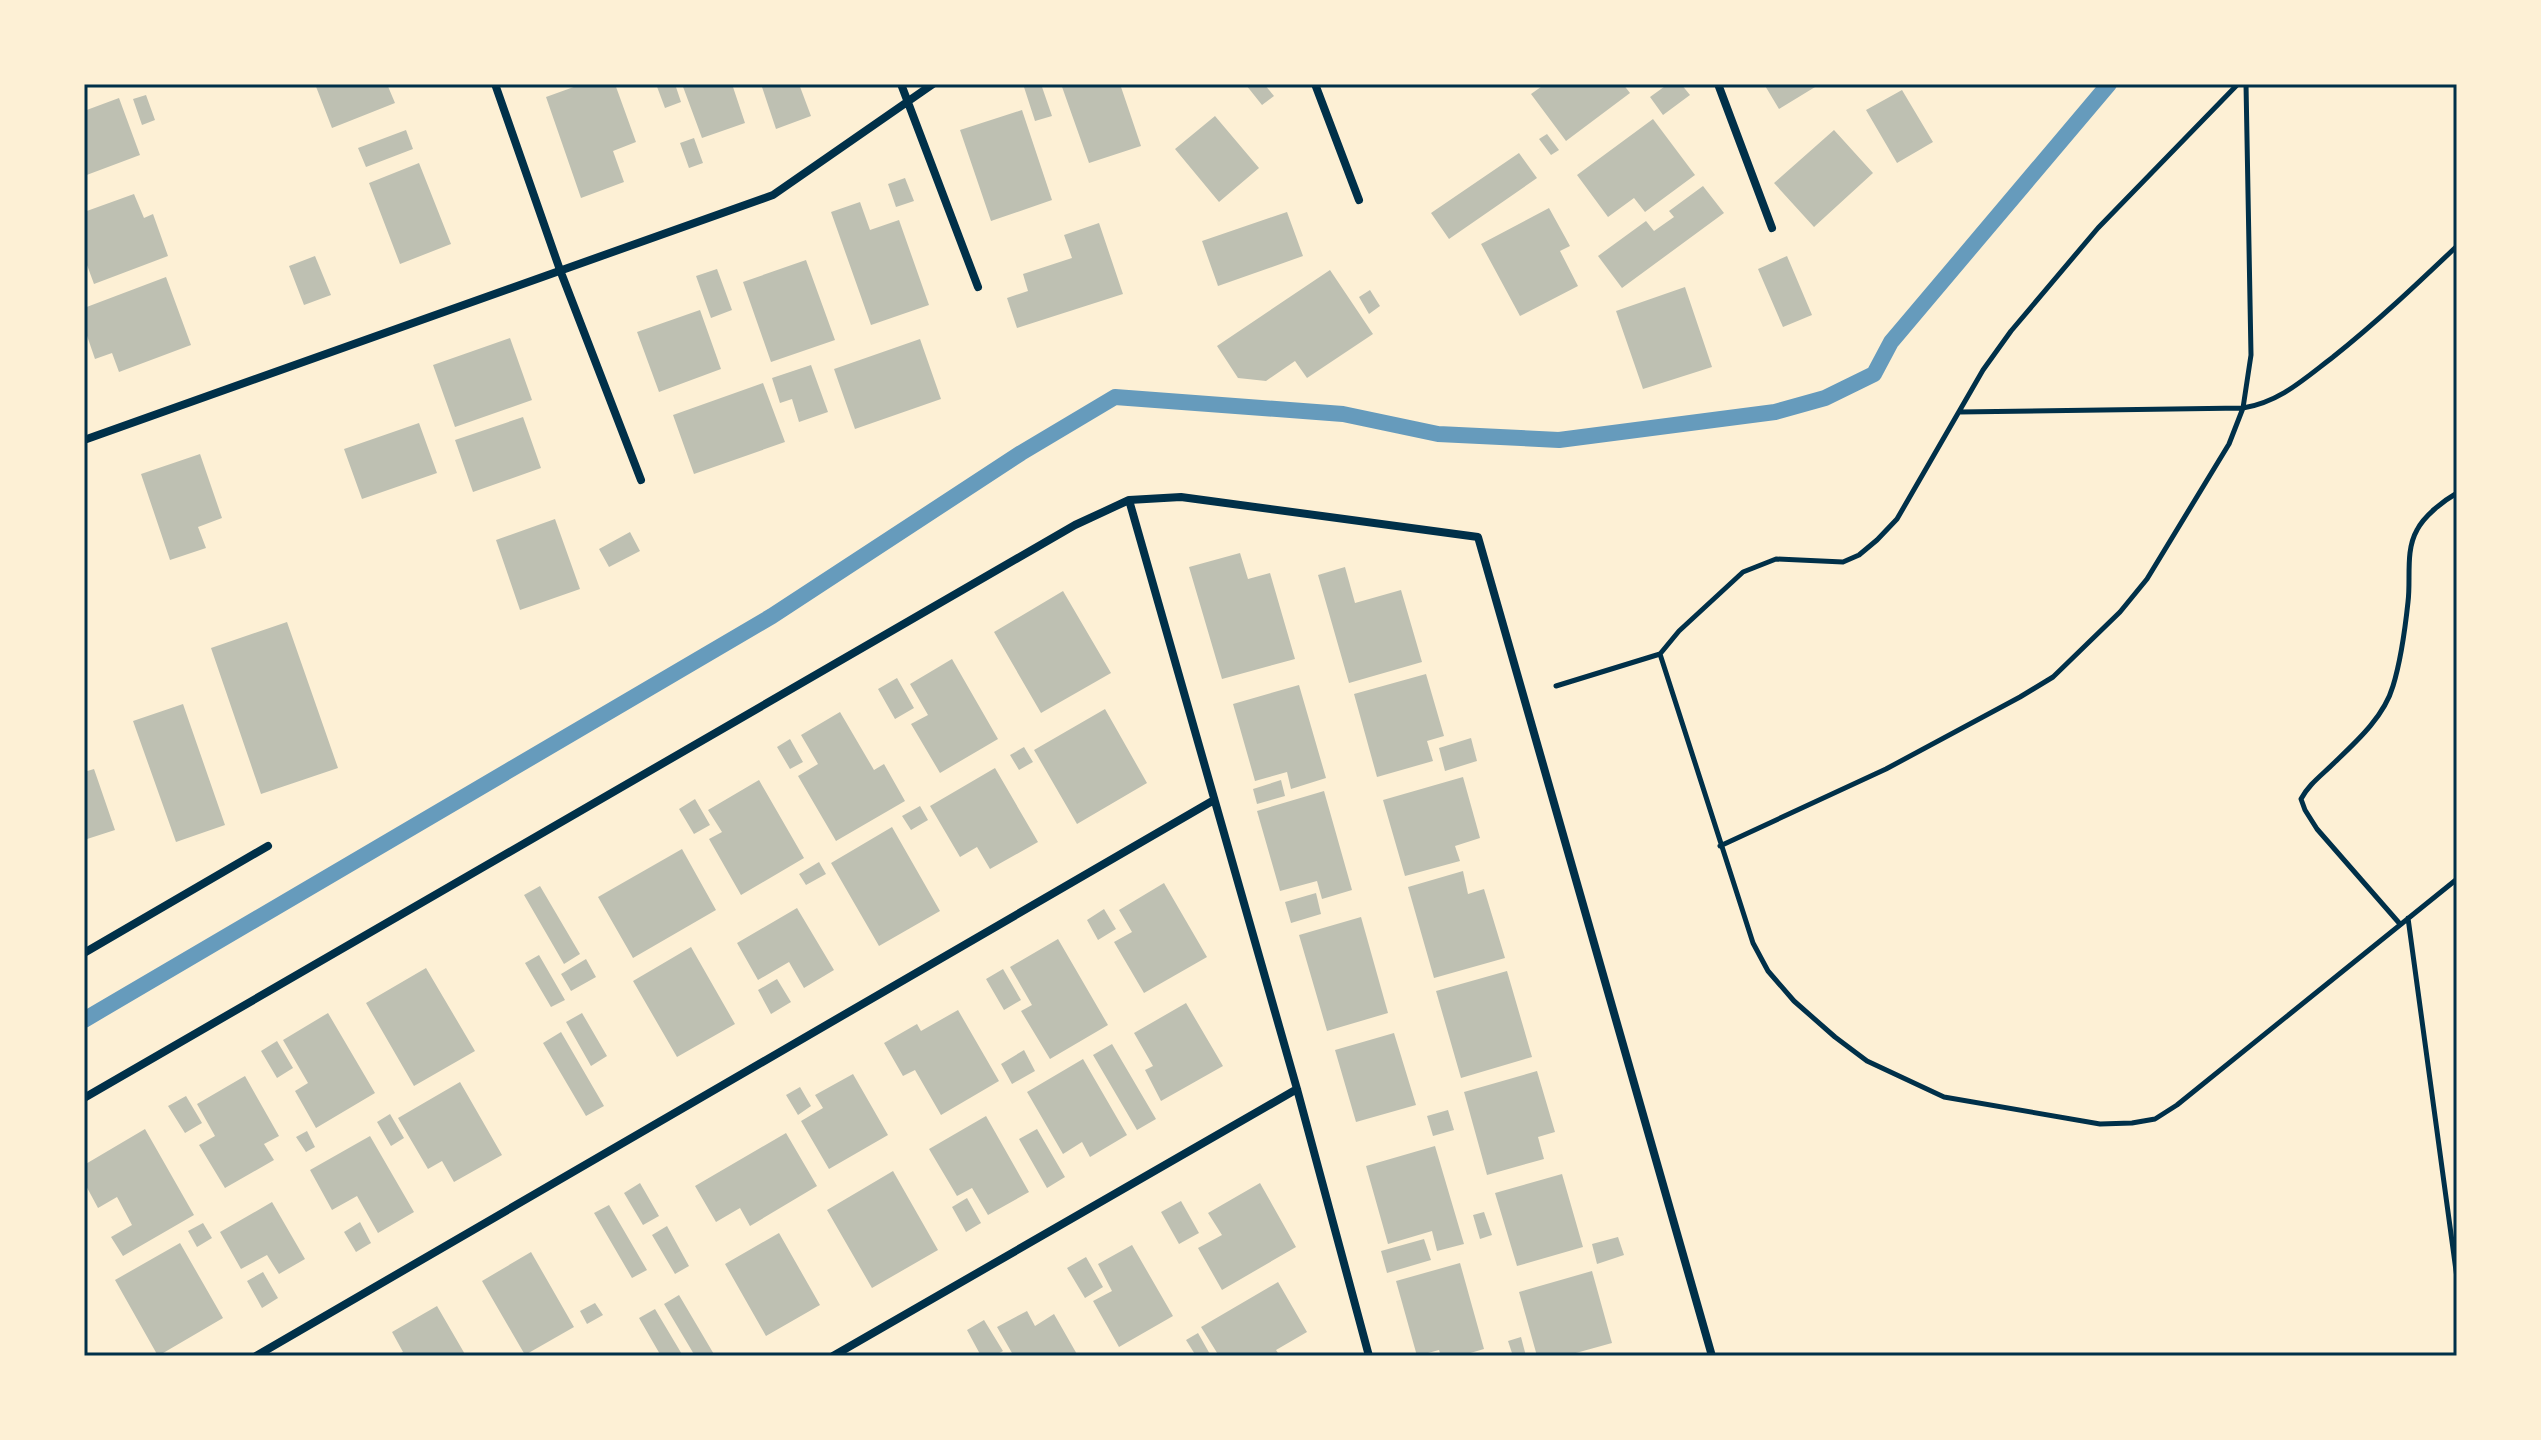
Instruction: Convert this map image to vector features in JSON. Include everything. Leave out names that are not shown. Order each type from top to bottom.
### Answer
[{"type":"street","points":[[495,84],[560,270],[641,480]]},
{"type":"street","points":[[901,84],[978,287]]},
{"type":"street","points":[[84,440],[773,195],[933,84]]},
{"type":"street","points":[[1315,84],[1359,200]]},
{"type":"street","points":[[1718,84],[1772,228]]},
{"type":"street","points":[[84,1098],[1075,525],[1129,500],[1181,497],[1478,537],[1712,1356]]},
{"type":"street","points":[[1129,500],[1297,1089],[1369,1356]]},
{"type":"street","points":[[256,1356],[1214,800]]},
{"type":"street","points":[[84,953],[268,846]]},
{"type":"street","points":[[833,1356],[1297,1089]]},
{"type":"path","points":[[1524,696],[1660,654],[1679,631],[1743,572],[1776,559],[1843,562],[1859,555],[1877,540],[1897,519],[1983,370],[2011,331],[2098,228],[2238,84]]},
{"type":"path","points":[[1720,846],[1886,769],[2053,677],[2120,612],[2147,579],[2229,444],[2243,408],[2251,355],[2246,84]]},
{"type":"path","points":[[1959,412],[2259,406],[2285,394],[2383,317],[2457,246]]},
{"type":"path","points":[[2400,924],[2317,829],[2301,799],[2307,788],[2362,735],[2385,704],[2393,688],[2408,601],[2410,548],[2417,528],[2445,500],[2457,493]]},
{"type":"path","points":[[1660,654],[1753,943],[1768,971],[1794,1001],[1867,1061],[1944,1097],[2100,1124],[2155,1119],[2177,1105],[2457,879]]},
{"type":"path","points":[[2408,917],[2457,1278]]},
{"type":"building","points":[[315,84],[387,84],[395,103],[332,128]]},
{"type":"building","points":[[582,84],[615,84],[636,142],[613,151],[624,182],[581,198],[546,97]]},
{"type":"building","points":[[656,84],[675,84],[681,102],[665,108]]},
{"type":"building","points":[[682,84],[732,84],[745,123],[702,138]]},
{"type":"building","points":[[761,84],[799,84],[811,116],[776,129]]},
{"type":"building","points":[[1023,84],[1041,84],[1052,116],[1035,121]]},
{"type":"building","points":[[1061,84],[1120,84],[1141,146],[1089,163]]},
{"type":"building","points":[[1247,84],[1264,84],[1274,96],[1262,105]]},
{"type":"building","points":[[1545,84],[1623,84],[1630,93],[1566,141],[1531,94]]},
{"type":"building","points":[[1668,84],[1681,84],[1690,95],[1663,115],[1650,97]]},
{"type":"building","points":[[1764,84],[1820,84],[1779,109]]},
{"type":"building","points":[[1902,90],[1933,142],[1897,163],[1866,110]]},
{"type":"building","points":[[146,95],[155,120],[142,125],[133,99]]},
{"type":"building","points":[[119,98],[140,155],[84,176],[84,111]]},
{"type":"building","points":[[1022,110],[1052,200],[991,221],[960,130]]},
{"type":"building","points":[[1215,116],[1259,168],[1219,202],[1175,149]]},
{"type":"building","points":[[1653,119],[1695,175],[1645,212],[1634,198],[1608,217],[1577,175]]},
{"type":"building","points":[[406,130],[413,149],[366,167],[358,148]]},
{"type":"building","points":[[1834,130],[1873,173],[1814,227],[1774,183]]},
{"type":"building","points":[[1547,134],[1559,150],[1551,155],[1539,139]]},
{"type":"building","points":[[694,138],[703,163],[689,168],[680,143]]},
{"type":"building","points":[[1519,153],[1537,178],[1449,239],[1431,213]]},
{"type":"building","points":[[419,163],[451,244],[400,264],[369,183]]},
{"type":"building","points":[[905,178],[914,201],[896,207],[888,184]]},
{"type":"building","points":[[1703,186],[1724,213],[1622,288],[1598,256],[1646,221],[1654,231],[1674,217],[1669,211]]},
{"type":"building","points":[[134,194],[144,218],[153,214],[168,256],[94,284],[84,257],[84,212]]},
{"type":"building","points":[[860,202],[870,230],[899,220],[929,305],[871,325],[831,212]]},
{"type":"building","points":[[1549,208],[1570,246],[1560,251],[1578,286],[1520,316],[1481,244]]},
{"type":"building","points":[[1287,212],[1303,256],[1218,286],[1202,241]]},
{"type":"building","points":[[1099,223],[1123,294],[1017,328],[1007,298],[1028,291],[1023,274],[1072,258],[1064,235]]},
{"type":"building","points":[[315,256],[331,295],[304,305],[289,266]]},
{"type":"building","points":[[1787,256],[1812,315],[1783,327],[1758,269]]},
{"type":"building","points":[[806,260],[835,340],[771,362],[743,282]]},
{"type":"building","points":[[717,269],[732,310],[711,318],[696,276]]},
{"type":"building","points":[[1330,270],[1373,334],[1307,378],[1295,361],[1266,381],[1238,378],[1217,346]]},
{"type":"building","points":[[166,277],[191,345],[119,372],[112,353],[95,359],[84,327],[84,308]]},
{"type":"building","points":[[1685,287],[1712,367],[1643,389],[1616,311]]},
{"type":"building","points":[[1370,290],[1380,306],[1369,314],[1359,297]]},
{"type":"building","points":[[700,310],[721,369],[659,392],[637,332]]},
{"type":"building","points":[[510,338],[532,400],[455,427],[433,365]]},
{"type":"building","points":[[920,339],[941,399],[855,429],[834,369]]},
{"type":"building","points":[[811,365],[828,412],[799,422],[792,399],[780,403],[772,378]]},
{"type":"building","points":[[763,383],[785,442],[694,474],[673,415]]},
{"type":"building","points":[[523,417],[541,468],[473,492],[455,440]]},
{"type":"building","points":[[419,423],[437,473],[362,499],[344,449]]},
{"type":"building","points":[[200,454],[222,518],[198,527],[206,548],[170,560],[141,474]]},
{"type":"building","points":[[555,519],[580,589],[520,610],[496,540]]},
{"type":"building","points":[[630,532],[640,551],[609,567],[599,549]]},
{"type":"building","points":[[1240,553],[1248,579],[1270,573],[1295,659],[1222,679],[1189,567]]},
{"type":"building","points":[[1345,567],[1355,603],[1401,590],[1422,662],[1349,683],[1318,575]]},
{"type":"building","points":[[1063,591],[1111,673],[1041,713],[994,632]]},
{"type":"building","points":[[287,622],[338,768],[261,794],[211,648]]},
{"type":"building","points":[[952,659],[998,739],[940,773],[911,724],[928,715],[910,684]]},
{"type":"building","points":[[1426,674],[1444,736],[1427,741],[1433,761],[1377,777],[1354,694]]},
{"type":"building","points":[[897,678],[914,708],[895,719],[878,689]]},
{"type":"building","points":[[1299,685],[1326,778],[1291,789],[1287,772],[1255,781],[1233,704]]},
{"type":"building","points":[[183,704],[225,825],[176,842],[133,721]]},
{"type":"building","points":[[1105,709],[1147,783],[1077,824],[1034,750]]},
{"type":"building","points":[[840,712],[874,770],[884,764],[905,801],[836,841],[798,776],[818,764],[801,735]]},
{"type":"building","points":[[1471,738],[1477,761],[1445,771],[1439,748]]},
{"type":"building","points":[[790,739],[803,762],[790,769],[777,747]]},
{"type":"building","points":[[1024,747],[1033,762],[1019,770],[1010,755]]},
{"type":"building","points":[[995,768],[1038,842],[990,869],[977,847],[960,857],[930,806]]},
{"type":"building","points":[[94,769],[115,830],[84,840],[84,772]]},
{"type":"building","points":[[1463,777],[1480,838],[1455,846],[1460,861],[1405,876],[1383,800]]},
{"type":"building","points":[[759,780],[804,858],[741,895],[709,839],[722,832],[708,810]]},
{"type":"building","points":[[1281,780],[1285,796],[1257,804],[1253,789]]},
{"type":"building","points":[[1324,791],[1352,890],[1322,899],[1317,881],[1280,891],[1257,811]]},
{"type":"building","points":[[695,799],[710,825],[694,834],[679,809]]},
{"type":"building","points":[[920,806],[928,820],[911,830],[902,816]]},
{"type":"building","points":[[892,827],[940,911],[879,946],[831,863]]},
{"type":"building","points":[[682,849],[716,910],[633,958],[598,897]]},
{"type":"building","points":[[819,862],[826,874],[806,885],[799,874]]},
{"type":"building","points":[[1463,871],[1468,894],[1484,889],[1505,958],[1434,978],[1408,887]]},
{"type":"building","points":[[1164,883],[1207,957],[1144,993],[1114,942],[1132,932],[1119,910]]},
{"type":"building","points":[[540,886],[580,954],[564,964],[524,895]]},
{"type":"building","points":[[1316,893],[1321,914],[1291,923],[1285,902]]},
{"type":"building","points":[[797,908],[834,970],[804,988],[789,962],[758,980],[737,943]]},
{"type":"building","points":[[1104,909],[1116,929],[1098,940],[1087,920]]},
{"type":"building","points":[[1361,917],[1388,1013],[1327,1031],[1299,935]]},
{"type":"building","points":[[1058,939],[1108,1025],[1050,1059],[1021,1011],[1032,1005],[1010,967]]},
{"type":"building","points":[[691,947],[735,1024],[677,1057],[633,981]]},
{"type":"building","points":[[539,955],[565,1000],[551,1007],[525,963]]},
{"type":"building","points":[[586,959],[596,977],[571,991],[561,974]]},
{"type":"building","points":[[426,968],[475,1051],[414,1086],[366,1003]]},
{"type":"building","points":[[1003,969],[1021,1000],[1004,1010],[986,979]]},
{"type":"building","points":[[1507,971],[1532,1057],[1461,1078],[1436,991]]},
{"type":"building","points":[[777,979],[791,1002],[771,1014],[758,990]]},
{"type":"building","points":[[1186,1003],[1223,1066],[1161,1101],[1145,1070],[1153,1066],[1134,1033]]},
{"type":"building","points":[[958,1010],[999,1081],[941,1115],[915,1070],[903,1076],[884,1043],[917,1024],[921,1031]]},
{"type":"building","points":[[328,1013],[375,1093],[316,1128],[295,1091],[308,1083],[283,1040]]},
{"type":"building","points":[[582,1013],[607,1056],[591,1066],[566,1022]]},
{"type":"building","points":[[561,1032],[604,1106],[586,1116],[543,1043]]},
{"type":"building","points":[[1394,1033],[1416,1105],[1356,1122],[1335,1050]]},
{"type":"building","points":[[277,1041],[293,1068],[277,1078],[261,1051]]},
{"type":"building","points":[[1112,1044],[1156,1119],[1137,1130],[1093,1055]]},
{"type":"building","points":[[1024,1050],[1035,1071],[1012,1084],[1001,1064]]},
{"type":"building","points":[[1083,1059],[1127,1135],[1090,1157],[1082,1142],[1063,1154],[1027,1092]]},
{"type":"building","points":[[1537,1071],[1555,1132],[1538,1137],[1544,1159],[1487,1175],[1464,1092]]},
{"type":"building","points":[[853,1074],[888,1135],[829,1169],[801,1121],[823,1108],[815,1095]]},
{"type":"building","points":[[245,1076],[279,1136],[264,1144],[274,1160],[225,1188],[199,1145],[215,1136],[197,1104]]},
{"type":"building","points":[[460,1082],[502,1155],[454,1182],[442,1161],[428,1169],[398,1118]]},
{"type":"building","points":[[800,1087],[811,1106],[798,1115],[786,1095]]},
{"type":"building","points":[[186,1096],[202,1123],[185,1133],[168,1106]]},
{"type":"building","points":[[1448,1110],[1454,1130],[1433,1136],[1427,1116]]},
{"type":"building","points":[[390,1114],[404,1138],[391,1146],[377,1122]]},
{"type":"building","points":[[986,1116],[1029,1192],[988,1215],[972,1188],[957,1196],[929,1149]]},
{"type":"building","points":[[145,1129],[194,1215],[123,1256],[111,1237],[132,1225],[117,1197],[98,1208],[84,1182],[84,1165]]},
{"type":"building","points":[[1037,1129],[1065,1177],[1047,1188],[1019,1139]]},
{"type":"building","points":[[307,1131],[315,1147],[306,1152],[296,1137]]},
{"type":"building","points":[[786,1133],[817,1186],[750,1226],[740,1208],[716,1222],[695,1186]]},
{"type":"building","points":[[370,1136],[414,1212],[378,1233],[357,1196],[332,1210],[310,1170]]},
{"type":"building","points":[[1435,1146],[1464,1244],[1437,1251],[1432,1231],[1388,1244],[1366,1166]]},
{"type":"building","points":[[893,1171],[938,1250],[872,1288],[827,1210]]},
{"type":"building","points":[[1562,1174],[1583,1247],[1517,1266],[1495,1193]]},
{"type":"building","points":[[640,1183],[659,1216],[643,1225],[624,1193]]},
{"type":"building","points":[[1260,1183],[1296,1247],[1222,1290],[1198,1248],[1222,1235],[1208,1213]]},
{"type":"building","points":[[967,1198],[981,1223],[966,1232],[952,1207]]},
{"type":"building","points":[[1181,1201],[1199,1233],[1179,1244],[1161,1212]]},
{"type":"building","points":[[272,1202],[305,1259],[279,1274],[267,1255],[241,1269],[220,1232]]},
{"type":"building","points":[[609,1205],[647,1270],[632,1278],[594,1213]]},
{"type":"building","points":[[1484,1212],[1492,1235],[1480,1239],[1473,1215]]},
{"type":"building","points":[[360,1222],[371,1243],[356,1252],[344,1232]]},
{"type":"building","points":[[203,1223],[212,1238],[197,1247],[188,1231]]},
{"type":"building","points":[[667,1226],[689,1266],[675,1274],[652,1235]]},
{"type":"building","points":[[779,1233],[820,1305],[766,1336],[725,1264]]},
{"type":"building","points":[[1618,1237],[1624,1255],[1597,1264],[1592,1244]]},
{"type":"building","points":[[1424,1239],[1431,1260],[1387,1273],[1381,1251]]},
{"type":"building","points":[[180,1243],[223,1318],[158,1356],[115,1280]]},
{"type":"building","points":[[1132,1245],[1173,1316],[1119,1347],[1093,1301],[1112,1291],[1098,1264]]},
{"type":"building","points":[[531,1252],[574,1327],[525,1355],[482,1281]]},
{"type":"building","points":[[1086,1257],[1103,1287],[1085,1298],[1067,1268]]},
{"type":"building","points":[[1460,1263],[1484,1349],[1460,1356],[1441,1356],[1439,1350],[1417,1356],[1396,1281]]},
{"type":"building","points":[[1592,1271],[1612,1343],[1565,1356],[1537,1356],[1519,1292]]},
{"type":"building","points":[[263,1272],[278,1298],[262,1308],[247,1281]]},
{"type":"building","points":[[1278,1282],[1307,1332],[1276,1350],[1280,1356],[1219,1356],[1201,1327]]},
{"type":"building","points":[[679,1295],[715,1356],[695,1356],[664,1304]]},
{"type":"building","points":[[595,1303],[603,1315],[587,1324],[580,1311]]},
{"type":"building","points":[[437,1306],[466,1356],[395,1356],[403,1352],[392,1332]]},
{"type":"building","points":[[655,1309],[683,1356],[661,1356],[639,1318]]},
{"type":"building","points":[[1027,1311],[1035,1326],[1054,1314],[1078,1356],[1008,1356],[1012,1353],[997,1327]]},
{"type":"building","points":[[984,1320],[1003,1351],[994,1356],[981,1356],[967,1330]]},
{"type":"building","points":[[1198,1333],[1211,1356],[1196,1356],[1186,1340]]},
{"type":"building","points":[[1521,1337],[1526,1356],[1513,1356],[1508,1341]]},
{"type":"waterway","points":[[84,1020],[772,616],[1021,453],[1115,397],[1343,414],[1438,434],[1559,440],[1775,412],[1825,398],[1874,374],[1891,342],[2109,84]]}]
